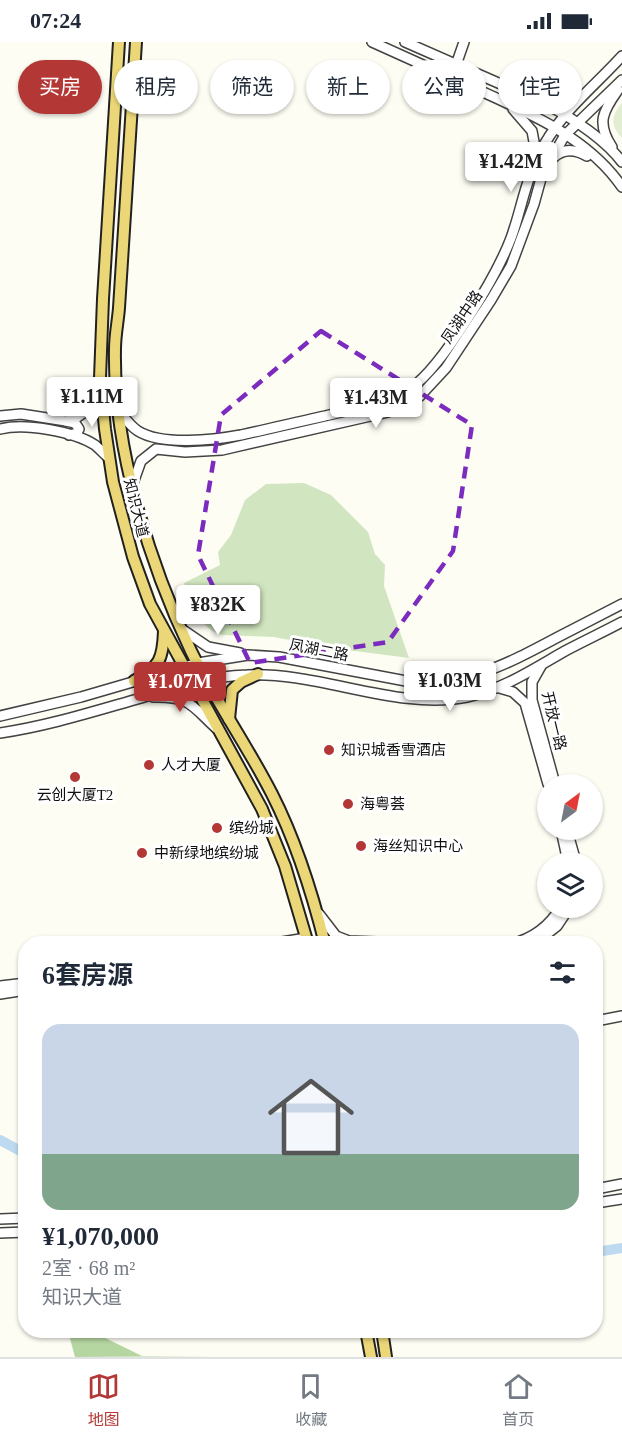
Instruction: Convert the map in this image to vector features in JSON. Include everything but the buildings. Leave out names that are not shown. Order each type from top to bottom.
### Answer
[{"type":"main road","points":[[119,44],[135,45]]},
{"type":"main road","name":"知识大道","points":[[119,44],[103,300],[101,385],[109,458],[133,557],[150,604],[262,809],[295,894],[306,936]]},
{"type":"main road","name":"知识大道","points":[[135,45],[115,348],[119,411],[132,486],[162,583],[198,663],[272,794],[297,850],[323,936]]},
{"type":"main road","points":[[134,681],[150,673],[160,660],[164,630]]},
{"type":"main road","points":[[229,720],[232,690],[241,682],[258,675]]},
{"type":"main road","points":[[367,1338],[371,1357]]},
{"type":"main road","points":[[383,1338],[386,1357]]},
{"type":"street","points":[[372,42],[498,99]]},
{"type":"street","points":[[405,42],[445,60]]},
{"type":"street","points":[[458,60],[464,42]]},
{"type":"street","name":"凤湖中路","points":[[582,96],[622,56]]},
{"type":"street","points":[[620,160],[606,139],[603,118],[605,109],[622,82]]},
{"type":"street","name":"凤湖中路","points":[[156,449],[195,452],[242,446],[388,412],[409,404],[420,396],[430,388],[446,368],[506,276],[518,251],[542,175],[565,135],[622,82]]},
{"type":"street","points":[[493,97],[498,88]]},
{"type":"street","points":[[517,114],[532,131],[537,158]]},
{"type":"street","points":[[529,114],[554,127],[594,155],[622,188]]},
{"type":"street","points":[[564,114],[620,160]]},
{"type":"street","name":"凤湖中路","points":[[119,411],[136,430],[156,437],[199,440],[229,437],[380,403],[412,387],[436,363],[495,273],[512,236],[537,158],[564,114]]},
{"type":"street","points":[[542,175],[556,155],[569,150],[584,154],[605,168]]},
{"type":"street","points":[[605,168],[620,160]]},
{"type":"street","points":[[528,183],[539,186]]},
{"type":"street","points":[[66,421],[86,413],[101,385]]},
{"type":"street","points":[[0,416],[21,414],[75,423],[79,429],[77,433],[69,435]]},
{"type":"street","points":[[0,429],[29,426],[69,435],[94,444],[109,458]]},
{"type":"street","points":[[132,486],[141,461],[156,449],[149,441],[156,437]]},
{"type":"street","name":"凤湖二路","points":[[0,717],[52,705],[184,666],[248,655],[279,657],[406,681],[461,679],[509,663],[622,604]]},
{"type":"street","name":"凤湖二路","points":[[0,733],[80,715],[192,683],[258,675],[313,681],[416,698],[467,697],[496,687],[541,666],[622,622]]},
{"type":"street","points":[[183,630],[208,647],[248,655]]},
{"type":"street","points":[[258,675],[260,655]]},
{"type":"street","name":"开放一路","points":[[541,666],[532,682],[532,700],[552,774]]},
{"type":"street","points":[[134,681],[139,698],[181,699],[190,703],[219,731]]},
{"type":"street","name":"开放一路","points":[[496,687],[513,692],[525,703],[545,774]]},
{"type":"street","points":[[317,911],[336,936]]},
{"type":"street","points":[[532,936],[552,918]]},
{"type":"street","points":[[544,936],[562,918]]},
{"type":"street","points":[[3,990],[18,985]]},
{"type":"street","points":[[603,1020],[622,1016]]},
{"type":"street","points":[[603,1188],[622,1184]]},
{"type":"street","points":[[603,1202],[622,1199]]},
{"type":"street","points":[[0,1219],[18,1218]]},
{"type":"street","points":[[0,1233],[18,1232]]},
{"type":"highlighted area","points":[[321,331],[472,425],[453,551],[388,642],[250,663],[198,555],[221,415]]},
{"type":"green space","points":[[622,103],[622,138],[615,129],[613,120]]},
{"type":"green space","points":[[304,483],[331,495],[368,532],[375,554],[385,565],[384,586],[409,658],[332,648],[274,637],[222,635],[212,631],[196,617],[184,583],[220,565],[218,552],[231,535],[245,500],[266,484]]},
{"type":"green space","points":[[70,1338],[105,1338],[142,1356],[220,1356],[75,1357]]},
{"type":"waterway","points":[[0,1140],[18,1150]]},
{"type":"waterway","points":[[603,1251],[622,1248]]},
{"type":"place","name":"知识城香雪酒店","points":[[329,750]]},
{"type":"place","name":"人才大厦","points":[[149,765]]},
{"type":"place","name":"云创大厦T2","points":[[75,777]]},
{"type":"place","name":"海粤荟","points":[[348,804]]},
{"type":"place","name":"缤纷城","points":[[217,828]]},
{"type":"place","name":"海丝知识中心","points":[[361,846]]},
{"type":"place","name":"中新绿地缤纷城","points":[[142,853]]}]
